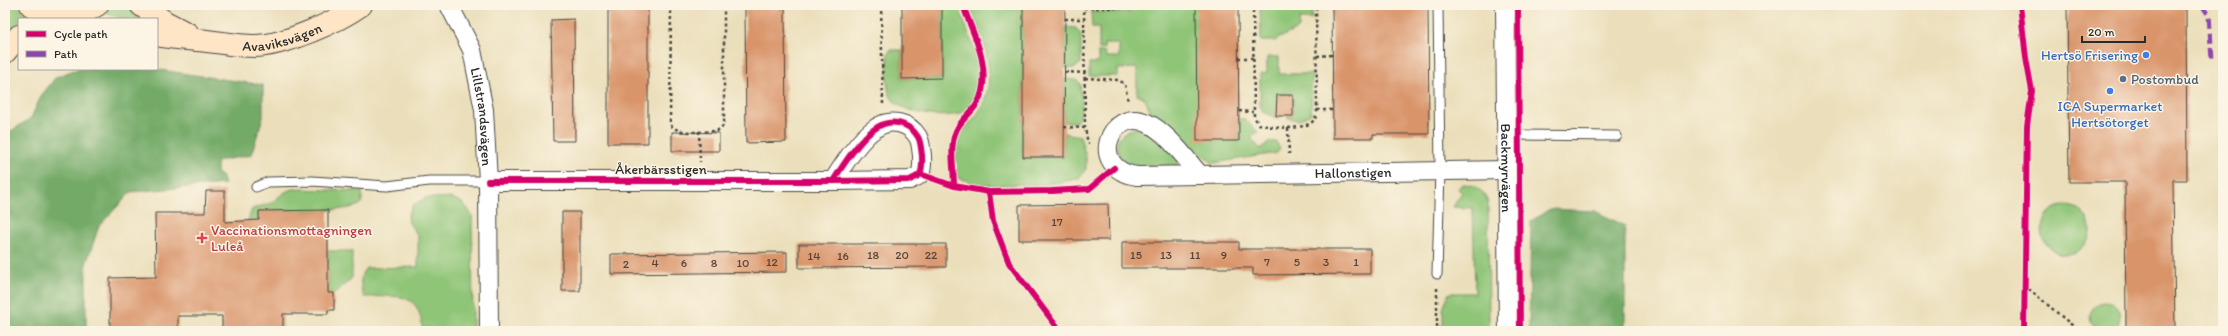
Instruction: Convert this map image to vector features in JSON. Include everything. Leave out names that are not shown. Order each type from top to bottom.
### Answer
[{"type":"street","points":[[31,5],[57,17],[76,18]]},
{"type":"street","points":[[57,17],[86,12],[97,5]]},
{"type":"street","name":"Avaviksvägen","points":[[142,5],[165,22],[197,40]]},
{"type":"street","name":"Avaviksvägen","points":[[158,35],[173,39],[197,40],[223,45],[255,46],[282,41],[341,18],[361,5]]},
{"type":"street","name":"Lillstrandsvägen","points":[[449,5],[472,50],[484,110],[488,180],[489,331]]},
{"type":"street","name":"Backmyrvägen","points":[[1505,5],[1508,331]]},
{"type":"street","points":[[5,52],[18,37]]},
{"type":"street","points":[[1109,157],[1108,144],[1112,132],[1120,124],[1131,120],[1147,122],[1159,131],[1200,175]]},
{"type":"street","points":[[833,181],[860,144],[875,128],[888,123]]},
{"type":"street","name":"Åkerbärsstigen","points":[[488,180],[910,180],[920,174],[923,164],[919,138],[909,126],[902,123],[888,123]]},
{"type":"street","name":"Hallonstigen","points":[[1109,157],[1114,168],[1124,175],[1137,176],[1507,170]]},
{"type":"lane","points":[[1437,274],[1440,171],[1438,5]]},
{"type":"lane","points":[[1507,135],[1617,136]]},
{"type":"lane","points":[[256,187],[268,182],[312,181],[387,186],[429,181],[488,180]]},
{"type":"path","points":[[671,5],[670,124],[672,128],[681,131],[718,131],[721,129],[726,120],[724,5]]},
{"type":"path","points":[[881,5],[884,111],[888,123]]},
{"type":"path","points":[[1109,157],[1089,145],[1085,128],[1084,6],[1127,8],[1127,5]]},
{"type":"path","points":[[1253,5],[1253,112],[1259,124],[1288,128],[1308,124],[1315,119],[1318,110],[1316,5]]},
{"type":"path","points":[[1065,19],[1085,19]]},
{"type":"path","points":[[1317,56],[1332,55]]},
{"type":"path","points":[[1238,58],[1253,58]]},
{"type":"path","points":[[1065,72],[1085,73]]},
{"type":"path","points":[[1085,78],[1118,80],[1125,84],[1131,120]]},
{"type":"path","points":[[1318,110],[1332,110]]},
{"type":"path","points":[[1239,111],[1253,112]]},
{"type":"path","points":[[1064,127],[1085,128]]},
{"type":"path","points":[[1288,128],[1289,174]]},
{"type":"path","points":[[699,131],[700,181]]},
{"type":"path","points":[[1437,274],[1437,331]]},
{"type":"path","points":[[2024,277],[2024,293]]},
{"type":"path","points":[[2024,285],[2079,331]]},
{"type":"green space","points":[[5,5],[17,5],[29,17],[18,18],[18,26],[5,37]]},
{"type":"green space","points":[[112,5],[128,5],[129,8],[144,18],[121,18],[107,14],[106,11]]},
{"type":"green space","points":[[942,5],[959,5],[976,54],[979,74],[977,93],[971,107],[964,112],[943,116],[919,113],[898,105],[892,99],[888,89],[887,77],[888,54],[890,50],[902,50],[902,79],[942,78]]},
{"type":"green space","points":[[969,5],[1023,5],[1023,157],[1064,157],[1064,133],[1080,136],[1086,157],[1086,169],[1078,179],[1047,184],[992,185],[976,184],[956,177],[956,139],[961,130],[976,116],[985,100],[988,87],[989,73],[984,45]]},
{"type":"green space","points":[[1144,5],[1196,5],[1239,141],[1239,119],[1245,119],[1258,132],[1251,138],[1260,149],[1270,142],[1276,142],[1280,149],[1277,153],[1213,163],[1184,141],[1185,139],[1160,119],[1150,114],[1145,100],[1137,95],[1137,68],[1118,69],[1118,76],[1089,76],[1089,63],[1098,63],[1098,52],[1105,52],[1106,57],[1119,57],[1119,44],[1104,44],[1104,49],[1099,49],[1099,28],[1092,28],[1091,12],[1130,12],[1130,8],[1143,8]]},
{"type":"green space","points":[[1260,5],[1312,5],[1312,19],[1299,19],[1299,28],[1274,41],[1261,41]]},
{"type":"green space","points":[[1065,27],[1076,28],[1081,35],[1081,63],[1075,68],[1065,68]]},
{"type":"green space","points":[[1267,57],[1279,57],[1279,74],[1312,74],[1311,114],[1298,120],[1288,118],[1288,116],[1293,116],[1293,95],[1277,95],[1276,116],[1279,116],[1279,119],[1263,112],[1260,105],[1260,74],[1267,73]]},
{"type":"green space","points":[[74,70],[158,70],[263,85],[263,117],[251,155],[217,161],[217,172],[222,177],[225,184],[131,192],[99,226],[86,264],[86,331],[5,331],[5,135],[31,118],[41,96],[56,77]]},
{"type":"green space","points":[[1065,79],[1076,80],[1080,83],[1082,98],[1081,113],[1076,122],[1064,122]]},
{"type":"green space","points":[[1141,128],[1153,135],[1179,160],[1178,165],[1130,167],[1123,161],[1117,148],[1120,137],[1125,132],[1132,129]]},
{"type":"green space","points":[[1462,184],[1471,185],[1479,189],[1487,199],[1488,203],[1489,331],[1443,331],[1443,309],[1449,293],[1475,293],[1473,208],[1453,207],[1462,192],[1458,189]]},
{"type":"green space","points":[[293,189],[362,191],[362,203],[345,209],[314,211],[259,211],[259,227],[248,221],[252,209],[271,203],[285,192]]},
{"type":"green space","points":[[426,198],[453,199],[463,204],[472,216],[473,331],[429,331],[429,327],[422,327],[420,315],[416,306],[410,301],[395,296],[364,297],[361,286],[361,278],[366,268],[418,267],[418,236],[409,223],[408,215],[413,205]]},
{"type":"green space","points":[[2066,206],[2075,208],[2083,213],[2088,221],[2090,230],[2088,239],[2083,247],[2075,252],[2066,254],[2057,252],[2049,247],[2044,239],[2042,230],[2044,221],[2049,213],[2057,208]]},
{"type":"green space","points":[[1550,209],[1595,211],[1625,226],[1625,331],[1529,331],[1531,221]]},
{"type":"green space","points":[[328,251],[352,251],[352,278],[334,294],[328,293]]},
{"type":"green space","points":[[2105,302],[2116,306],[2120,317],[2116,328],[2105,332],[2094,328],[2090,317],[2094,306]]},
{"type":"building","points":[[902,5],[942,5],[942,78],[902,79]]},
{"type":"building","points":[[1023,5],[1065,5],[1064,157],[1023,157]]},
{"type":"building","points":[[1196,5],[1238,5],[1239,141],[1197,141]]},
{"type":"building","points":[[1332,5],[1428,5],[1429,134],[1373,134],[1373,138],[1333,138]]},
{"type":"building","points":[[2067,5],[2186,5],[2187,180],[2173,180],[2175,331],[2126,331],[2125,182],[2069,182]]},
{"type":"building","points":[[745,8],[785,8],[786,142],[746,143]]},
{"type":"building","points":[[608,9],[648,9],[648,143],[608,143]]},
{"type":"building","points":[[574,19],[575,141],[553,141],[551,20]]},
{"type":"building","points":[[1277,95],[1293,95],[1293,116],[1276,116]]},
{"type":"building","points":[[672,132],[719,133],[719,151],[672,151]]},
{"type":"building","points":[[206,191],[225,191],[225,222],[259,220],[259,211],[328,210],[328,293],[334,293],[334,310],[328,310],[328,314],[283,314],[283,331],[222,331],[222,316],[178,316],[178,331],[110,331],[110,278],[156,277],[155,213],[205,213]]},
{"type":"building","points":[[1108,204],[1109,240],[1019,240],[1019,205]]},
{"type":"building","points":[[562,212],[580,212],[580,291],[562,291]]},
{"type":"building","points":[[1122,242],[1239,242],[1239,249],[1370,249],[1370,274],[1253,275],[1253,268],[1122,268]]},
{"type":"building","points":[[799,244],[946,244],[946,267],[799,268]]},
{"type":"building","points":[[787,252],[787,272],[611,274],[611,254]]},
{"type":"marked path","points":[[2202,5],[2209,15],[2212,60]]},
{"type":"cycle path","points":[[954,186],[952,151],[954,137],[962,121],[977,104],[984,80],[978,47],[963,5]]},
{"type":"cycle path","points":[[1518,5],[1520,331]]},
{"type":"cycle path","points":[[2020,5],[2026,58],[2032,91],[2027,126],[2024,331]]},
{"type":"cycle path","points":[[488,181],[833,181],[858,145],[870,132],[881,125],[893,122],[904,125],[910,128],[920,141],[922,169],[917,177],[910,180],[833,181]]},
{"type":"cycle path","points":[[920,174],[954,186],[989,192],[1052,191],[1089,189],[1114,168]]},
{"type":"cycle path","points":[[989,192],[993,221],[1009,263],[1060,331]]},
{"type":"place","name":"Hertsö Frisering","points":[[2146,55]]},
{"type":"place","name":"Postombud","points":[[2123,79]]},
{"type":"place","name":"ICA Supermarket Hertsötorget","points":[[2110,91]]},
{"type":"place","name":"Vaccinationsmottagningen Luleå","points":[[202,238]]}]
